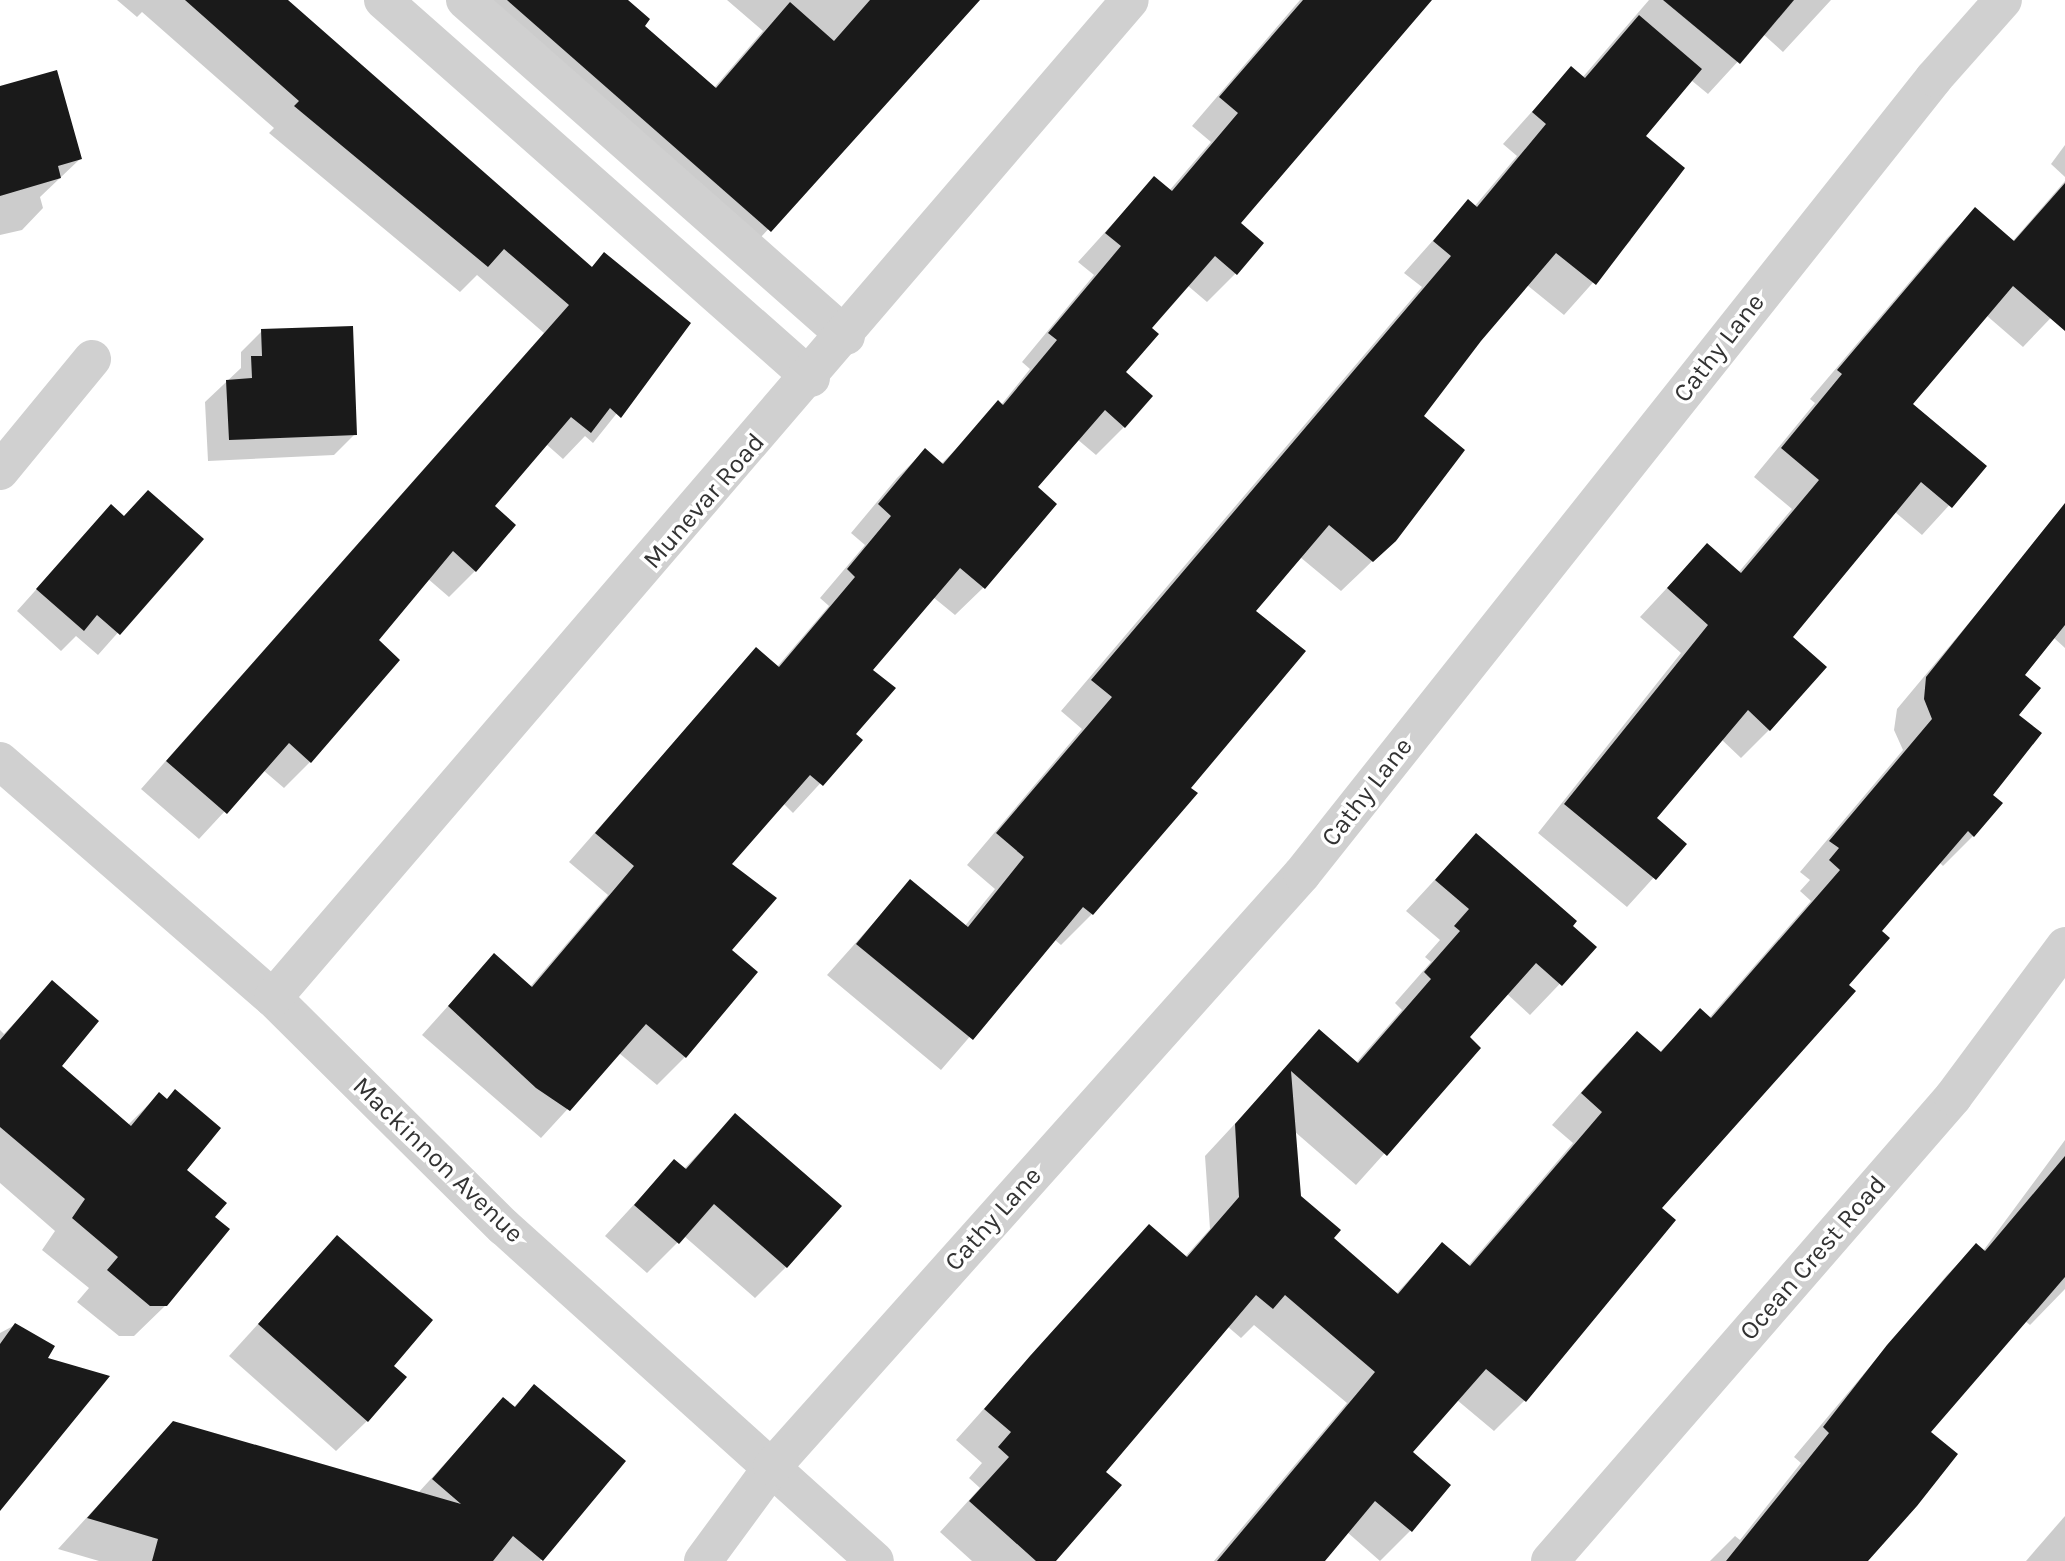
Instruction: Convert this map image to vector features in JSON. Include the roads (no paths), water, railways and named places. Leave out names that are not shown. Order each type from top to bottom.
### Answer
[{"type":"street","points":[[383,0],[811,378]]},
{"type":"street","points":[[464,0],[846,336]]},
{"type":"street","name":"Cathy Lane","points":[[703,1561],[772,1467],[1302,874],[1925,89],[2003,0]]},
{"type":"street","name":"Munevar Road","points":[[273,998],[811,378],[1111,7]]},
{"type":"street","points":[[0,471],[92,359]]},
{"type":"street","name":"Mackinnon Avenue","points":[[0,761],[273,998],[505,1227],[875,1561]]},
{"type":"street","name":"Ocean Crest Road","points":[[1550,1561],[1953,1097],[2065,946]]}]
